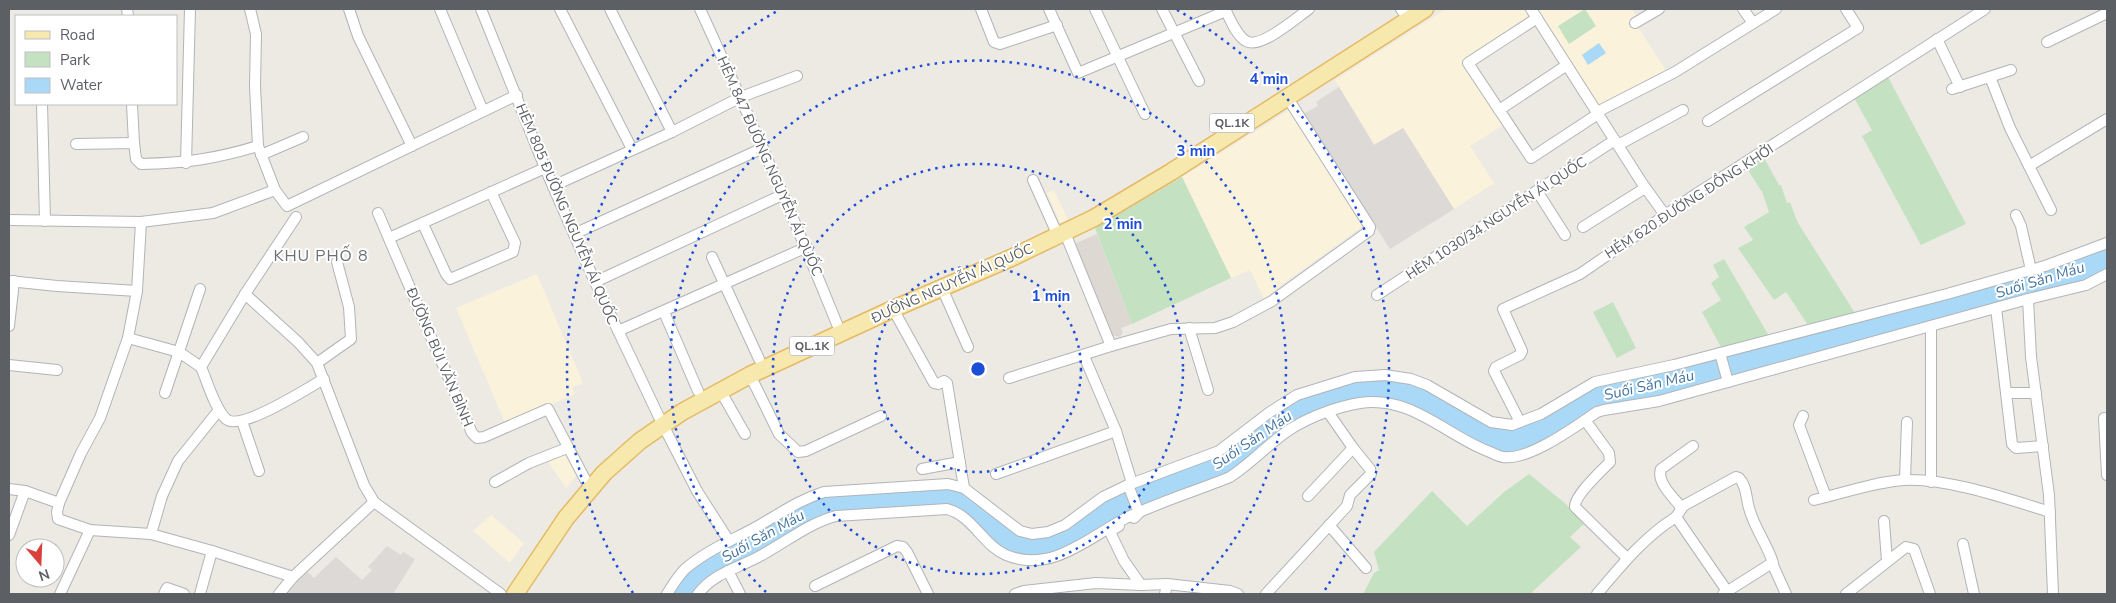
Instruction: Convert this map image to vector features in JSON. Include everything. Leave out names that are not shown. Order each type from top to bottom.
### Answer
[{"type":"main road","name":"ĐƯỜNG NGUYỄN ÁI QUỐC","points":[[504,594],[552,522],[588,484],[698,391],[759,359],[837,324],[1060,231],[1381,32],[1425,9]]},
{"type":"main road","name":"ĐƯỜNG NGUYỄN ÁI QUỐC","points":[[661,421],[750,375],[942,288],[1132,196],[1287,97],[1381,32],[1405,10]]},
{"type":"main road","name":"ĐƯỜNG NGUYỄN ÁI QUỐC","points":[[515,594],[588,484]]},
{"type":"street","points":[[186,163],[190,9]]},
{"type":"street","points":[[250,9],[256,34],[255,86],[260,151],[275,190],[287,206],[516,95]]},
{"type":"street","points":[[349,9],[358,36],[412,146]]},
{"type":"street","points":[[440,9],[483,111]]},
{"type":"street","name":"HẺM 805 ĐƯỜNG NGUYỄN ÁI QUỐC","points":[[482,9],[545,168],[594,282],[697,491],[729,541]]},
{"type":"street","points":[[560,9],[632,149]]},
{"type":"street","points":[[610,9],[672,132]]},
{"type":"street","name":"HẺM 847 ĐƯỜNG NGUYỄN ÁI QUỐC","points":[[700,9],[807,247],[837,324]]},
{"type":"street","points":[[981,9],[994,42],[1000,44],[1057,25]]},
{"type":"street","points":[[1049,9],[1078,73],[1225,10],[1241,36],[1248,42],[1255,43],[1264,40],[1309,9]]},
{"type":"street","points":[[1095,9],[1145,114]]},
{"type":"street","points":[[1162,9],[1199,81]]},
{"type":"street","points":[[1635,23],[1659,9]]},
{"type":"street","points":[[1743,9],[1753,24]]},
{"type":"street","points":[[1665,215],[1645,188],[1597,113],[1534,13],[1468,63],[1531,158],[1597,113],[1675,72],[1776,9]]},
{"type":"street","points":[[1708,121],[1858,28],[1846,9]]},
{"type":"street","name":"HẺM 620 ĐƯỜNG ĐỒNG KHỞI","points":[[1520,422],[1494,371],[1496,367],[1520,355],[1522,351],[1503,309],[1580,274],[1665,215],[1985,9]]},
{"type":"street","points":[[2047,42],[2107,13]]},
{"type":"street","points":[[1937,39],[1956,88],[2011,70]]},
{"type":"street","points":[[1499,110],[1567,65]]},
{"type":"street","points":[[553,186],[672,132],[741,97],[796,76]]},
{"type":"street","points":[[1990,77],[2005,118],[2051,210]]},
{"type":"street","points":[[1009,378],[1164,330],[1215,328],[1245,316],[1272,302],[1370,229],[1369,223],[1287,97]]},
{"type":"street","points":[[42,105],[45,221]]},
{"type":"street","points":[[132,105],[136,159],[141,164],[186,163],[260,151],[303,137]]},
{"type":"street","name":"HẺM 1030/34 NGUYỄN ÁI QUỐC","points":[[1377,295],[1616,142],[1684,110]]},
{"type":"street","points":[[2029,166],[2107,119]]},
{"type":"street","points":[[76,144],[134,143]]},
{"type":"street","points":[[574,234],[763,148]]},
{"type":"street","points":[[389,238],[545,168]]},
{"type":"street","points":[[1033,180],[1060,231],[1111,346]]},
{"type":"street","points":[[1583,227],[1645,188]]},
{"type":"street","points":[[9,220],[141,222],[213,213],[275,190]]},
{"type":"street","points":[[1537,191],[1565,235]]},
{"type":"street","points":[[423,224],[446,274],[450,278],[513,252],[515,243],[491,192]]},
{"type":"street","points":[[594,282],[782,195]]},
{"type":"street","name":"ĐƯỜNG BÙI VĂN BÌNH","points":[[378,212],[472,433],[477,438],[484,438],[548,409],[566,448],[588,484]]},
{"type":"street","points":[[2016,215],[2021,226],[2031,270]]},
{"type":"street","points":[[201,367],[245,294],[296,217]]},
{"type":"street","points":[[141,222],[137,291],[128,338],[100,418],[81,453],[59,503],[58,519],[90,530],[151,534],[212,550],[293,577]]},
{"type":"street","points":[[667,594],[683,570],[705,553],[807,497],[824,492],[948,484],[964,488],[1020,531],[1032,534],[1048,532],[1065,525],[1103,497],[1130,484],[1218,451],[1270,412],[1297,395],[1355,377],[1385,375],[1411,379],[1427,385],[1491,422],[1512,425],[1540,414],[1595,382],[1674,366],[1947,294],[2031,270],[2107,243]]},
{"type":"street","points":[[618,331],[807,247]]},
{"type":"street","points":[[712,257],[759,359]]},
{"type":"street","points":[[317,364],[351,339],[349,308],[337,262]]},
{"type":"street","points":[[698,594],[710,581],[766,553],[807,527],[836,516],[947,509],[956,511],[1006,555],[1023,559],[1047,559],[1075,549],[1126,518],[1230,477],[1242,470],[1288,431],[1300,424],[1328,412],[1361,403],[1385,402],[1406,408],[1474,446],[1504,457],[1526,454],[1555,440],[1604,410],[1659,401],[2028,299],[2086,285],[2107,274]]},
{"type":"street","points":[[9,326],[11,281],[137,291]]},
{"type":"street","points":[[942,288],[968,346]]},
{"type":"street","points":[[165,393],[200,289]]},
{"type":"street","points":[[245,294],[298,342],[317,364],[364,486],[374,502],[501,594]]},
{"type":"street","points":[[2028,299],[2031,357],[2050,512],[2052,594]]},
{"type":"street","points":[[1996,308],[2013,447],[2043,446]]},
{"type":"street","points":[[893,309],[934,383],[938,384],[944,381],[947,384],[964,488]]},
{"type":"street","points":[[664,312],[698,391]]},
{"type":"street","points":[[1931,327],[1931,482]]},
{"type":"street","points":[[1188,328],[1208,390]]},
{"type":"street","points":[[128,338],[179,352],[201,367],[219,410],[227,420],[233,422],[258,415],[324,379]]},
{"type":"street","points":[[1720,353],[1728,382]]},
{"type":"street","points":[[1084,356],[1116,431],[1139,513]]},
{"type":"street","points":[[9,365],[57,370]]},
{"type":"street","points":[[750,375],[779,434],[798,452],[806,451],[881,416]]},
{"type":"street","points":[[720,390],[745,434]]},
{"type":"street","points":[[2006,393],[2036,393]]},
{"type":"street","points":[[151,534],[162,496],[178,460],[219,410]]},
{"type":"street","points":[[1266,594],[1347,506],[1350,495],[1370,474],[1370,469],[1328,412]]},
{"type":"street","points":[[1803,416],[1799,425],[1826,497]]},
{"type":"street","points":[[2104,418],[2107,475]]},
{"type":"street","points":[[1585,420],[1609,453],[1610,462],[1580,494],[1574,503],[1575,507],[1627,558]]},
{"type":"street","points":[[242,421],[258,471]]},
{"type":"street","points":[[1905,480],[1907,422]]},
{"type":"street","points":[[996,474],[1116,431]]},
{"type":"street","points":[[1693,446],[1661,469],[1659,474],[1661,481],[1725,593],[1773,563]]},
{"type":"street","points":[[495,482],[528,463],[566,448]]},
{"type":"street","points":[[1308,496],[1353,448]]},
{"type":"street","points":[[922,469],[960,462]]},
{"type":"street","points":[[1597,594],[1627,558],[1657,529],[1710,491],[1736,477],[1739,478],[1744,486],[1751,516],[1769,550],[1786,594]]},
{"type":"street","points":[[1814,500],[1905,480],[1931,482],[2007,499],[2050,512]]},
{"type":"street","points":[[9,489],[25,491],[59,503]]},
{"type":"street","points":[[9,535],[25,491]]},
{"type":"street","points":[[279,594],[293,577],[374,502]]},
{"type":"street","points":[[1139,513],[1132,520],[1112,530],[1111,534],[1124,561],[1141,586]]},
{"type":"street","points":[[1884,521],[1887,561]]},
{"type":"street","points":[[1329,524],[1366,568]]},
{"type":"street","points":[[60,594],[90,530]]},
{"type":"street","points":[[1963,544],[1974,594]]},
{"type":"street","points":[[815,586],[897,546],[903,547],[907,552],[928,594]]},
{"type":"street","points":[[1846,594],[1906,547],[1914,549],[1930,594]]},
{"type":"street","points":[[200,594],[212,550]]},
{"type":"street","points":[[728,571],[740,594]]},
{"type":"street","points":[[1016,594],[1024,591],[1141,586],[1166,589],[1230,591],[1238,594]]},
{"type":"street","points":[[164,594],[167,588],[184,594]]},
{"type":"shaded area","points":[[1446,9],[1528,9],[1533,17],[1464,62],[1505,124],[1470,146],[1494,183],[1454,209],[1403,128],[1375,145],[1335,80]]},
{"type":"shaded area","points":[[1536,9],[1632,9],[1638,18],[1634,21],[1667,72],[1598,107]]},
{"type":"shaded area","points":[[1339,87],[1374,145],[1403,128],[1454,209],[1390,249],[1303,114],[1318,106],[1316,102]]},
{"type":"shaded area","points":[[1289,110],[1363,226],[1264,299],[1250,270],[1231,278],[1182,177]]},
{"type":"shaded area","points":[[1054,190],[1068,220],[1060,223],[1047,193]]},
{"type":"shaded area","points":[[1097,234],[1132,324],[1121,328],[1123,332],[1120,337],[1110,335],[1074,244]]},
{"type":"shaded area","points":[[537,274],[583,383],[572,387],[575,394],[506,425],[456,308]]},
{"type":"shaded area","points":[[565,452],[577,475],[566,488],[546,459]]},
{"type":"shaded area","points":[[491,515],[524,543],[510,563],[473,531]]},
{"type":"shaded area","points":[[387,546],[401,555],[403,552],[415,559],[393,594],[283,594],[305,569],[314,578],[336,557],[362,580],[372,570],[368,567]]},
{"type":"green space","points":[[1585,9],[1596,26],[1569,44],[1558,26]]},
{"type":"green space","points":[[1888,77],[1966,224],[1921,245],[1862,136],[1872,130],[1854,98]]},
{"type":"green space","points":[[1763,156],[1779,185],[1781,185],[1787,203],[1790,202],[1798,223],[1855,313],[1808,325],[1786,292],[1774,300],[1738,248],[1753,240],[1744,227],[1769,212],[1762,192],[1746,167]]},
{"type":"green space","points":[[1182,177],[1231,278],[1132,324],[1095,228]]},
{"type":"green space","points":[[1724,259],[1769,336],[1722,349],[1702,312],[1721,300],[1711,283],[1719,277],[1713,265]]},
{"type":"green space","points":[[1613,302],[1636,348],[1617,358],[1593,312]]},
{"type":"green space","points":[[1529,474],[1566,504],[1584,524],[1570,537],[1581,547],[1530,594],[1363,594],[1374,573],[1379,570],[1374,552],[1432,491],[1467,526],[1504,492]]},
{"type":"water","points":[[1599,43],[1606,53],[1588,65],[1582,55]]},
{"type":"water","name":"Suối Săn Máu","points":[[2107,246],[2107,271],[2085,282],[1660,398],[1605,407],[1554,437],[1525,451],[1504,454],[1476,443],[1407,405],[1327,409],[1240,467],[1075,546],[1045,556],[1031,557],[1018,555],[1007,550],[986,536],[957,509],[834,514],[694,594],[670,594],[685,573],[707,556],[783,513],[825,495],[947,487],[963,491],[1032,537],[1127,489],[1207,459],[1298,398],[1356,380],[1385,378],[1409,382],[1512,428],[1596,384]]},
{"type":"district","name":"KHU PHỐ 8","points":[[321,255]]}]
